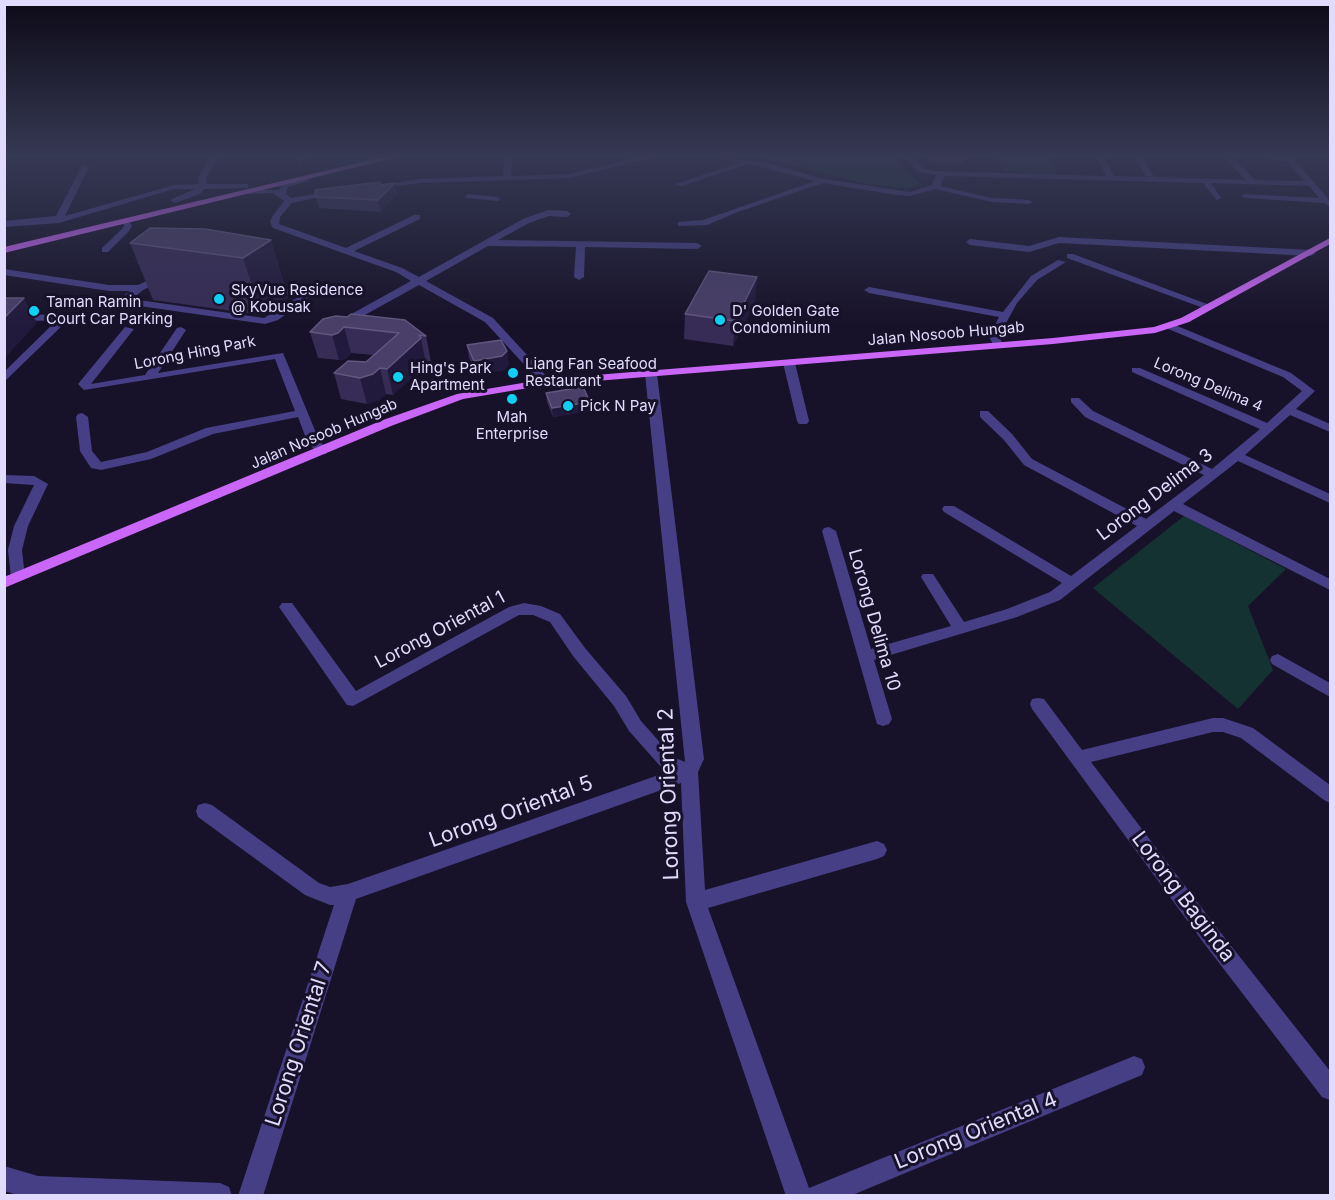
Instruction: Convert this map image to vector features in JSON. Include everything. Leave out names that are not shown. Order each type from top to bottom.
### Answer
[{"type":"main road","points":[[4,243],[122,214]]},
{"type":"main road","points":[[4,250],[152,214]]},
{"type":"main road","name":"Jalan Nosoob Hungab","points":[[4,584],[439,403],[485,391],[546,382],[1124,334],[1170,326],[1330,241]]},
{"type":"street","points":[[59,220],[62,214]]},
{"type":"street","points":[[4,224],[59,220],[79,214]]},
{"type":"street","points":[[277,214],[274,222],[276,226],[399,270],[496,325],[546,382]]},
{"type":"street","points":[[336,327],[484,243],[526,221],[545,214]]},
{"type":"street","points":[[681,224],[704,223],[725,214]]},
{"type":"street","points":[[347,251],[417,217]]},
{"type":"street","points":[[105,250],[125,231],[128,226],[125,221]]},
{"type":"street","points":[[970,242],[1029,249],[1059,240],[1311,253]]},
{"type":"street","points":[[484,243],[697,246]]},
{"type":"street","points":[[579,277],[581,244]]},
{"type":"street","points":[[998,345],[994,336],[1004,315],[1034,278],[1066,259],[1210,306]]},
{"type":"street","points":[[175,271],[303,296],[274,318],[262,321],[124,302],[123,300],[140,288],[175,271]]},
{"type":"street","points":[[4,272],[109,288],[140,288]]},
{"type":"street","points":[[109,288],[129,296]]},
{"type":"street","points":[[869,290],[1004,315]]},
{"type":"street","points":[[4,317],[59,318],[62,321],[4,380]]},
{"type":"street","name":"Lorong Delima 3","points":[[865,657],[1033,606],[1054,596],[1237,456],[1307,394],[1308,388],[1287,375],[1170,326]]},
{"type":"street","name":"Lorong Hing Park","points":[[129,329],[84,384],[88,388],[279,355],[313,441],[322,451]]},
{"type":"street","points":[[150,376],[181,330]]},
{"type":"street","points":[[789,363],[802,421]]},
{"type":"street","name":"Lorong Delima 4","points":[[1136,370],[1269,428]]},
{"type":"street","name":"Lorong Oriental 2","points":[[651,375],[694,759],[689,772],[696,902],[800,1196]]},
{"type":"street","points":[[1075,400],[1089,414],[1213,474]]},
{"type":"street","points":[[1289,410],[1330,428]]},
{"type":"street","points":[[82,417],[86,451],[95,465],[101,466],[151,455],[210,431],[301,413]]},
{"type":"street","points":[[984,414],[1008,436],[1028,462],[1147,525]]},
{"type":"street","points":[[1237,456],[1330,500]]},
{"type":"street","points":[[4,479],[34,480],[41,484],[21,526],[15,550],[18,577]]},
{"type":"street","points":[[1173,505],[1330,585]]},
{"type":"street","points":[[949,509],[1072,583]]},
{"type":"street","name":"Lorong Delima 10","points":[[829,531],[883,719]]},
{"type":"street","points":[[928,577],[961,629]]},
{"type":"street","name":"Lorong Oriental 1","points":[[287,607],[353,700],[514,611],[524,608],[536,610],[555,618],[579,652],[620,700],[635,726],[667,762],[689,772]]},
{"type":"street","points":[[1278,660],[1330,691]]},
{"type":"street","name":"Lorong Baginda","points":[[1038,704],[1330,1089]]},
{"type":"street","points":[[1079,758],[1213,725],[1223,725],[1247,733],[1330,795]]},
{"type":"street","name":"Lorong Oriental 5","points":[[348,893],[689,772]]},
{"type":"street","points":[[205,811],[312,889],[330,896],[348,893]]},
{"type":"street","points":[[696,902],[878,850]]},
{"type":"street","name":"Lorong Oriental 7","points":[[250,1196],[348,893]]},
{"type":"street","name":"Lorong Oriental 4","points":[[818,1196],[1134,1067]]},
{"type":"street","points":[[4,1178],[38,1188],[220,1196]]},
{"type":"green space","points":[[1184,516],[1286,569],[1248,606],[1273,670],[1238,709],[1093,588]]},
{"type":"building","points":[[150,228],[205,229],[271,240],[243,258],[130,243]]},
{"type":"building","points":[[709,271],[757,277],[735,321],[685,314]]},
{"type":"building","points":[[4,298],[24,298],[4,318]]},
{"type":"building","points":[[351,314],[405,320],[426,336],[419,335],[421,338],[387,369],[380,368],[373,374],[360,378],[334,373],[348,361],[366,362],[399,333],[344,327],[332,335],[310,332],[323,319],[336,316],[347,317]]},
{"type":"building","points":[[501,340],[507,351],[502,356],[474,361],[467,345]]},
{"type":"building","points":[[583,387],[590,402],[552,408],[546,393]]},
{"type":"place","name":"SkyVue Residence @ Kobusak","points":[[219,299]]},
{"type":"place","name":"Taman Ramin Court Car Parking","points":[[34,311]]},
{"type":"place","name":"D' Golden Gate Condominium","points":[[720,320]]},
{"type":"place","name":"Liang Fan Seafood Restaurant","points":[[513,373]]},
{"type":"place","name":"Hing's Park Apartment","points":[[398,377]]},
{"type":"place","name":"Mah Enterprise","points":[[512,399]]},
{"type":"place","name":"Pick N Pay","points":[[568,406]]}]
